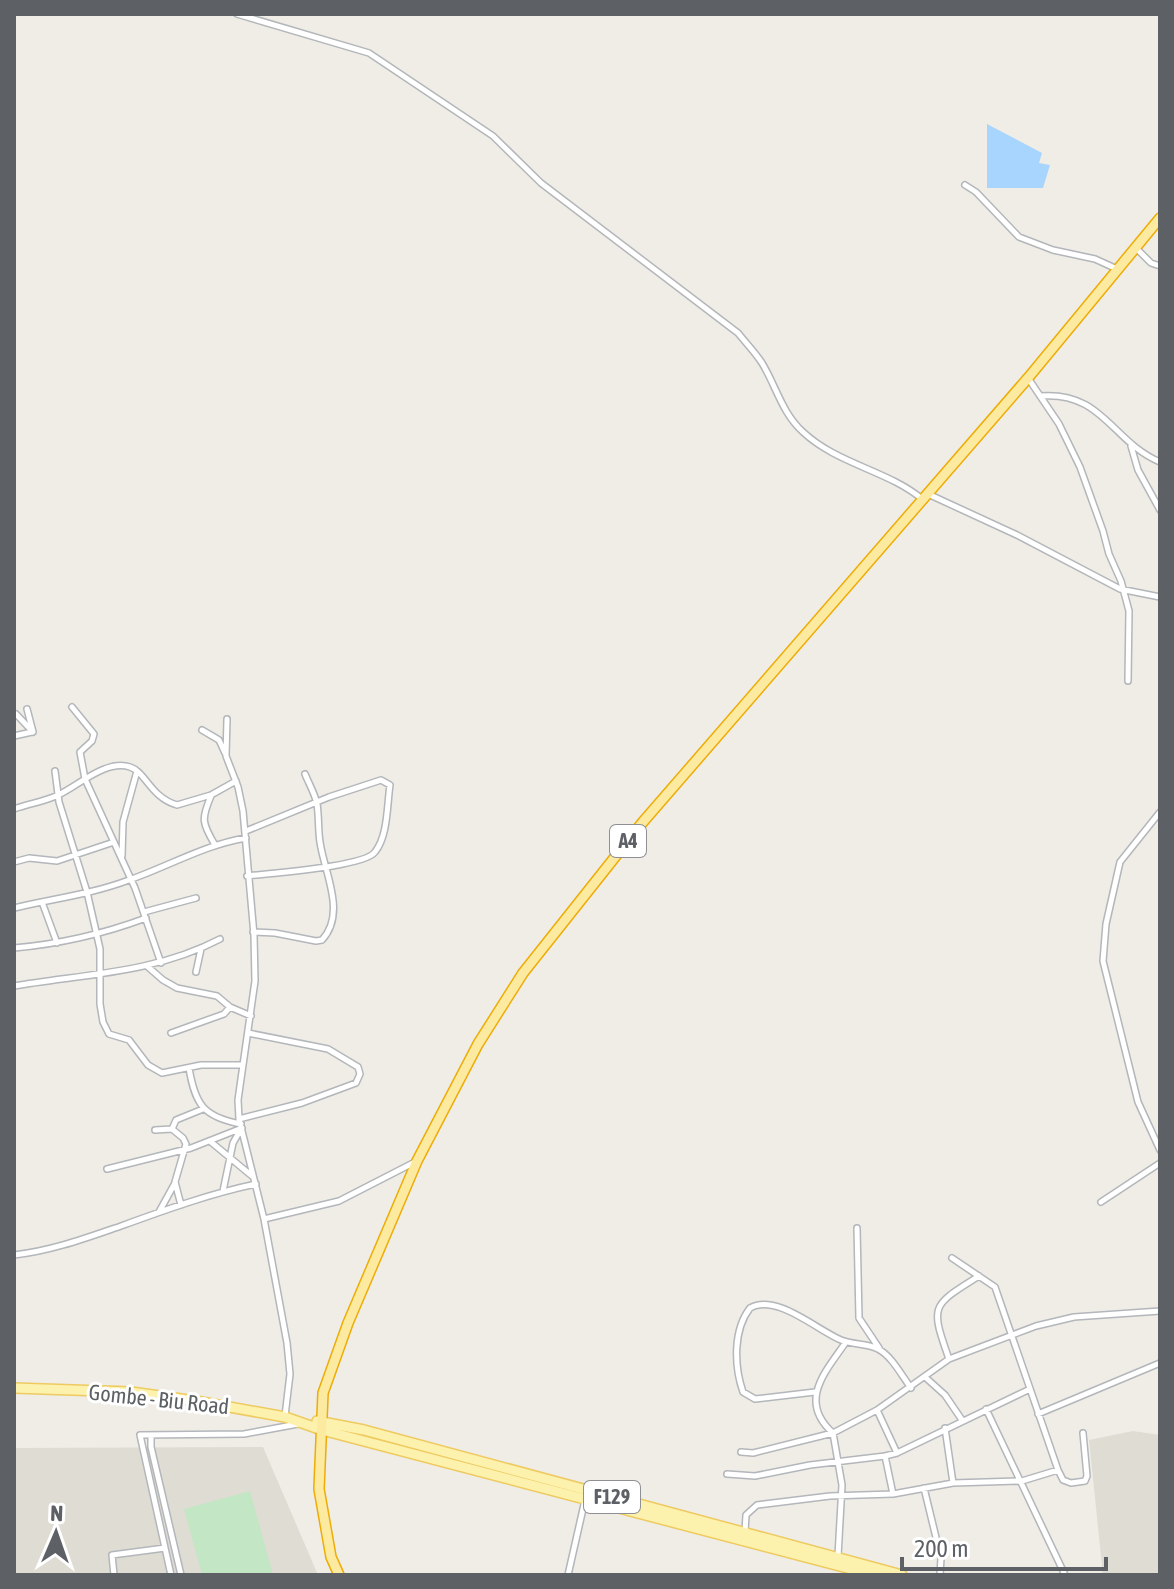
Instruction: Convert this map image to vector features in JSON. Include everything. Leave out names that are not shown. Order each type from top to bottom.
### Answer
[{"type":"highway","name":"A4","points":[[339,1575],[331,1557],[321,1505],[321,1408],[332,1362],[417,1161],[478,1044],[523,973],[642,823],[1028,378],[1160,218]]},
{"type":"main road","name":"Gombe - Biu Road","points":[[14,1388],[131,1392],[322,1425]]},
{"type":"main road","name":"F129","points":[[322,1425],[585,1499],[871,1572],[902,1575]]},
{"type":"main road","name":"F129","points":[[322,1425],[838,1556],[871,1572]]},
{"type":"street","points":[[237,14],[369,53],[493,136],[541,183],[738,333],[762,362],[783,407],[804,433],[849,463],[1017,535],[1123,590],[1160,597]]},
{"type":"street","points":[[965,185],[976,192],[1019,237],[1053,250],[1095,259],[1117,269]]},
{"type":"street","points":[[1135,247],[1151,263],[1160,266]]},
{"type":"street","points":[[1028,378],[1059,424],[1080,467],[1123,590],[1130,622],[1128,681]]},
{"type":"street","points":[[1040,396],[1061,394],[1085,404],[1112,423],[1131,446],[1160,462]]},
{"type":"street","points":[[1131,446],[1138,470],[1160,510]]},
{"type":"street","points":[[72,707],[94,734],[92,741],[80,752],[85,779],[122,857],[161,963]]},
{"type":"street","points":[[27,709],[33,732]]},
{"type":"street","points":[[16,714],[33,732]]},
{"type":"street","points":[[226,756],[227,719]]},
{"type":"street","points":[[202,730],[219,740],[226,756],[236,781],[246,834],[255,981],[238,1100],[287,1343],[290,1374],[285,1417]]},
{"type":"street","points":[[14,736],[33,732]]},
{"type":"street","points":[[14,809],[58,795],[85,779],[118,766],[137,771],[159,798],[177,805],[211,795],[236,781]]},
{"type":"street","points":[[55,771],[58,795],[87,892],[102,963],[99,975],[103,1022],[109,1034],[129,1040],[148,1065],[162,1073],[201,1065],[242,1065]]},
{"type":"street","points":[[122,857],[123,822],[137,771]]},
{"type":"street","points":[[253,932],[322,940],[327,934],[332,917],[333,892],[319,842],[317,802],[305,774]]},
{"type":"street","points":[[14,908],[131,880],[317,802],[381,780],[390,785],[382,836],[375,852],[359,862],[247,876]]},
{"type":"street","points":[[211,795],[203,818],[204,827],[215,845]]},
{"type":"street","points":[[1160,812],[1120,862],[1106,924],[1103,961],[1138,1102],[1160,1150]]},
{"type":"street","points":[[14,862],[29,858],[57,861],[114,842]]},
{"type":"street","points":[[14,948],[95,936],[196,898]]},
{"type":"street","points":[[42,902],[57,943]]},
{"type":"street","points":[[14,986],[148,967],[201,949],[220,939]]},
{"type":"street","points":[[196,972],[201,949]]},
{"type":"street","points":[[148,967],[177,988],[217,996],[230,1007],[251,1016]]},
{"type":"street","points":[[171,1033],[224,1014],[230,1007]]},
{"type":"street","points":[[107,1169],[211,1141],[241,1124],[356,1083],[360,1074],[358,1067],[328,1049],[248,1033]]},
{"type":"street","points":[[189,1068],[192,1087],[203,1109],[210,1115],[241,1124]]},
{"type":"street","points":[[172,1129],[176,1120],[203,1109]]},
{"type":"street","points":[[223,1191],[233,1143],[241,1124]]},
{"type":"street","points":[[155,1130],[172,1129],[183,1138],[186,1149],[175,1182],[159,1212]]},
{"type":"street","points":[[211,1141],[253,1177]]},
{"type":"street","points":[[264,1219],[339,1201],[417,1161]]},
{"type":"street","points":[[1101,1202],[1160,1163]]},
{"type":"street","points":[[175,1182],[181,1205]]},
{"type":"street","points":[[14,1255],[50,1248],[223,1191],[256,1184]]},
{"type":"street","points":[[857,1228],[859,1318],[879,1349],[911,1388]]},
{"type":"street","points":[[952,1258],[995,1287],[1060,1478],[1066,1482],[1086,1480],[1083,1433]]},
{"type":"street","points":[[949,1359],[936,1321],[939,1304],[979,1275]]},
{"type":"street","points":[[815,1392],[761,1399],[746,1395],[739,1380],[738,1329],[753,1306],[759,1304],[794,1313],[820,1331],[846,1342],[879,1349]]},
{"type":"street","points":[[741,1452],[753,1453],[833,1433],[877,1410],[949,1359],[1036,1326],[1074,1317],[1160,1311]]},
{"type":"street","points":[[838,1556],[842,1497],[838,1461],[833,1433],[826,1427],[815,1392],[846,1342]]},
{"type":"street","points":[[1038,1414],[1160,1363]]},
{"type":"street","points":[[925,1377],[945,1395],[962,1420]]},
{"type":"street","points":[[727,1474],[755,1476],[897,1453],[1030,1389]]},
{"type":"street","points":[[986,1409],[1065,1575]]},
{"type":"street","points":[[877,1410],[897,1453]]},
{"type":"street","points":[[171,1575],[140,1435],[244,1434],[288,1428],[302,1422]]},
{"type":"street","points":[[945,1428],[953,1483]]},
{"type":"street","points":[[151,1435],[181,1575]]},
{"type":"street","points":[[885,1456],[893,1494]]},
{"type":"street","points":[[745,1532],[746,1515],[757,1505],[893,1494],[953,1483],[1022,1481],[1058,1470]]},
{"type":"street","points":[[924,1488],[941,1558],[940,1575]]},
{"type":"street","points":[[568,1575],[585,1499]]},
{"type":"street","points":[[114,1575],[112,1555],[173,1547]]},
{"type":"shaded area","points":[[1133,1431],[1160,1435],[1160,1575],[1103,1575],[1089,1440]]},
{"type":"shaded area","points":[[263,1447],[318,1575],[14,1575],[14,1448]]},
{"type":"green space","points":[[250,1491],[273,1575],[202,1575],[184,1509]]},
{"type":"water","points":[[987,124],[1042,153],[1039,163],[1050,165],[1043,188],[987,188]]}]
